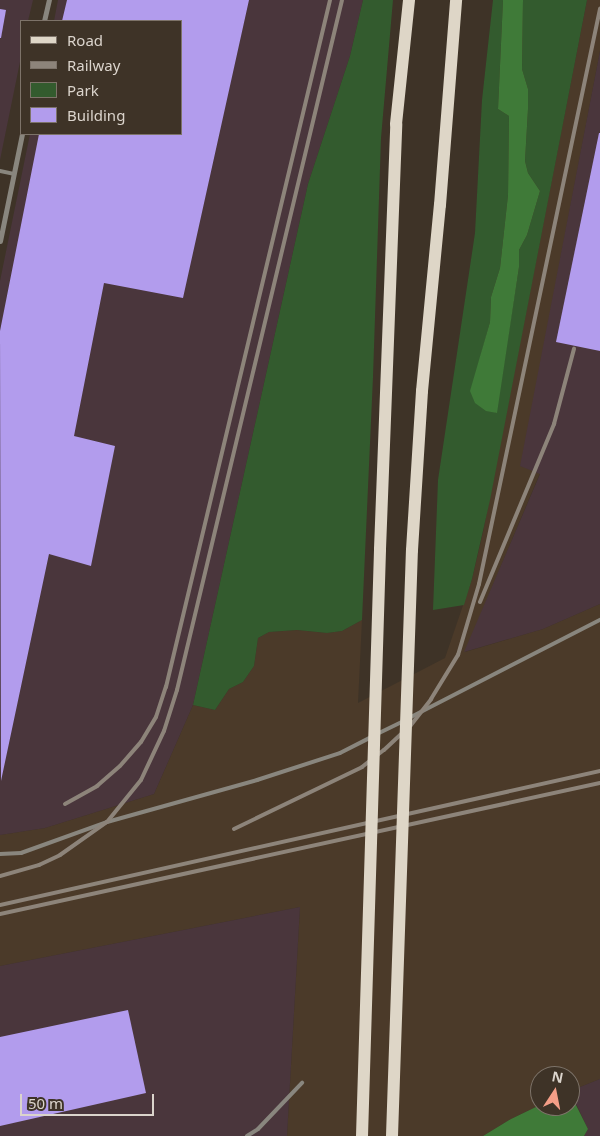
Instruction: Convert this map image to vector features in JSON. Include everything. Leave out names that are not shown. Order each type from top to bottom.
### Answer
[{"type":"main road","points":[[362,1136],[380,550],[396,124],[409,0]]},
{"type":"main road","points":[[392,1136],[412,550],[422,391],[440,205],[456,0]]},
{"type":"street","points":[[44,20],[49,0]]},
{"type":"street","points":[[0,240],[22,135]]},
{"type":"lane","points":[[0,171],[14,174]]},
{"type":"lane","points":[[0,854],[21,853],[107,822],[256,780],[340,753],[600,620]]},
{"type":"lane","points":[[247,1136],[258,1129],[302,1083]]},
{"type":"shaded area","points":[[0,0],[33,0],[28,20],[20,20],[20,62],[0,160]]},
{"type":"shaded area","points":[[58,0],[363,0],[350,56],[308,184],[193,705],[154,794],[45,828],[0,835],[0,281],[30,135],[182,135],[182,20],[54,20]]},
{"type":"shaded area","points":[[587,0],[600,0],[600,51],[521,466],[540,473],[465,652],[543,629],[600,604],[600,1079],[580,1087],[580,1066],[530,1066],[530,1110],[483,1136],[287,1136],[300,907],[0,966],[0,835],[45,828],[154,794],[193,705],[215,710],[229,689],[243,682],[254,666],[258,638],[269,632],[297,630],[327,633],[342,631],[362,620],[358,703],[445,658],[472,579],[483,532]]},
{"type":"shaded area","points":[[600,51],[600,604],[543,629],[464,652],[540,474],[520,466]]},
{"type":"shaded area","points":[[300,907],[287,1136],[0,1136],[0,966]]},
{"type":"shaded area","points":[[600,1079],[600,1136],[584,1136],[588,1129],[580,1112],[580,1087]]},
{"type":"green space","points":[[363,0],[393,0],[381,138],[362,620],[342,631],[327,633],[297,630],[269,632],[258,638],[254,666],[243,682],[229,689],[215,710],[193,705],[308,184],[350,56]]},
{"type":"green space","points":[[493,0],[503,0],[498,109],[509,116],[508,195],[500,268],[491,297],[490,322],[471,391],[496,413],[519,267],[519,250],[527,235],[540,191],[528,173],[525,161],[528,89],[522,69],[523,0],[587,0],[490,500],[472,579],[464,605],[433,610],[438,480],[475,233],[482,100]]},
{"type":"green space","points":[[503,0],[523,0],[522,69],[528,89],[525,161],[528,173],[540,191],[527,235],[519,250],[519,267],[497,413],[486,411],[475,403],[470,391],[490,322],[491,297],[500,268],[508,195],[509,116],[498,109]]},
{"type":"green space","points":[[530,1110],[530,1116],[580,1116],[580,1113],[588,1129],[584,1136],[483,1136]]},
{"type":"building","points":[[67,0],[249,0],[183,298],[104,283],[74,436],[115,446],[91,566],[49,554],[1,781],[0,331],[39,135],[182,135],[182,20],[62,20]]},
{"type":"building","points":[[0,9],[6,10],[1,38],[0,38]]},
{"type":"building","points":[[600,133],[600,351],[556,342]]},
{"type":"building","points":[[128,1010],[146,1093],[0,1126],[0,1037]]},
{"type":"railway","points":[[65,804],[97,786],[120,766],[141,742],[156,717],[166,687],[330,0]]},
{"type":"railway","points":[[0,876],[39,865],[60,855],[107,822],[141,780],[164,731],[177,690],[342,0]]},
{"type":"railway","points":[[234,829],[362,767],[384,750],[411,725],[431,699],[458,655],[479,584],[600,9]]},
{"type":"railway","points":[[480,602],[554,424],[574,349]]},
{"type":"railway","points":[[0,905],[600,771]]},
{"type":"railway","points":[[0,914],[600,783]]}]
